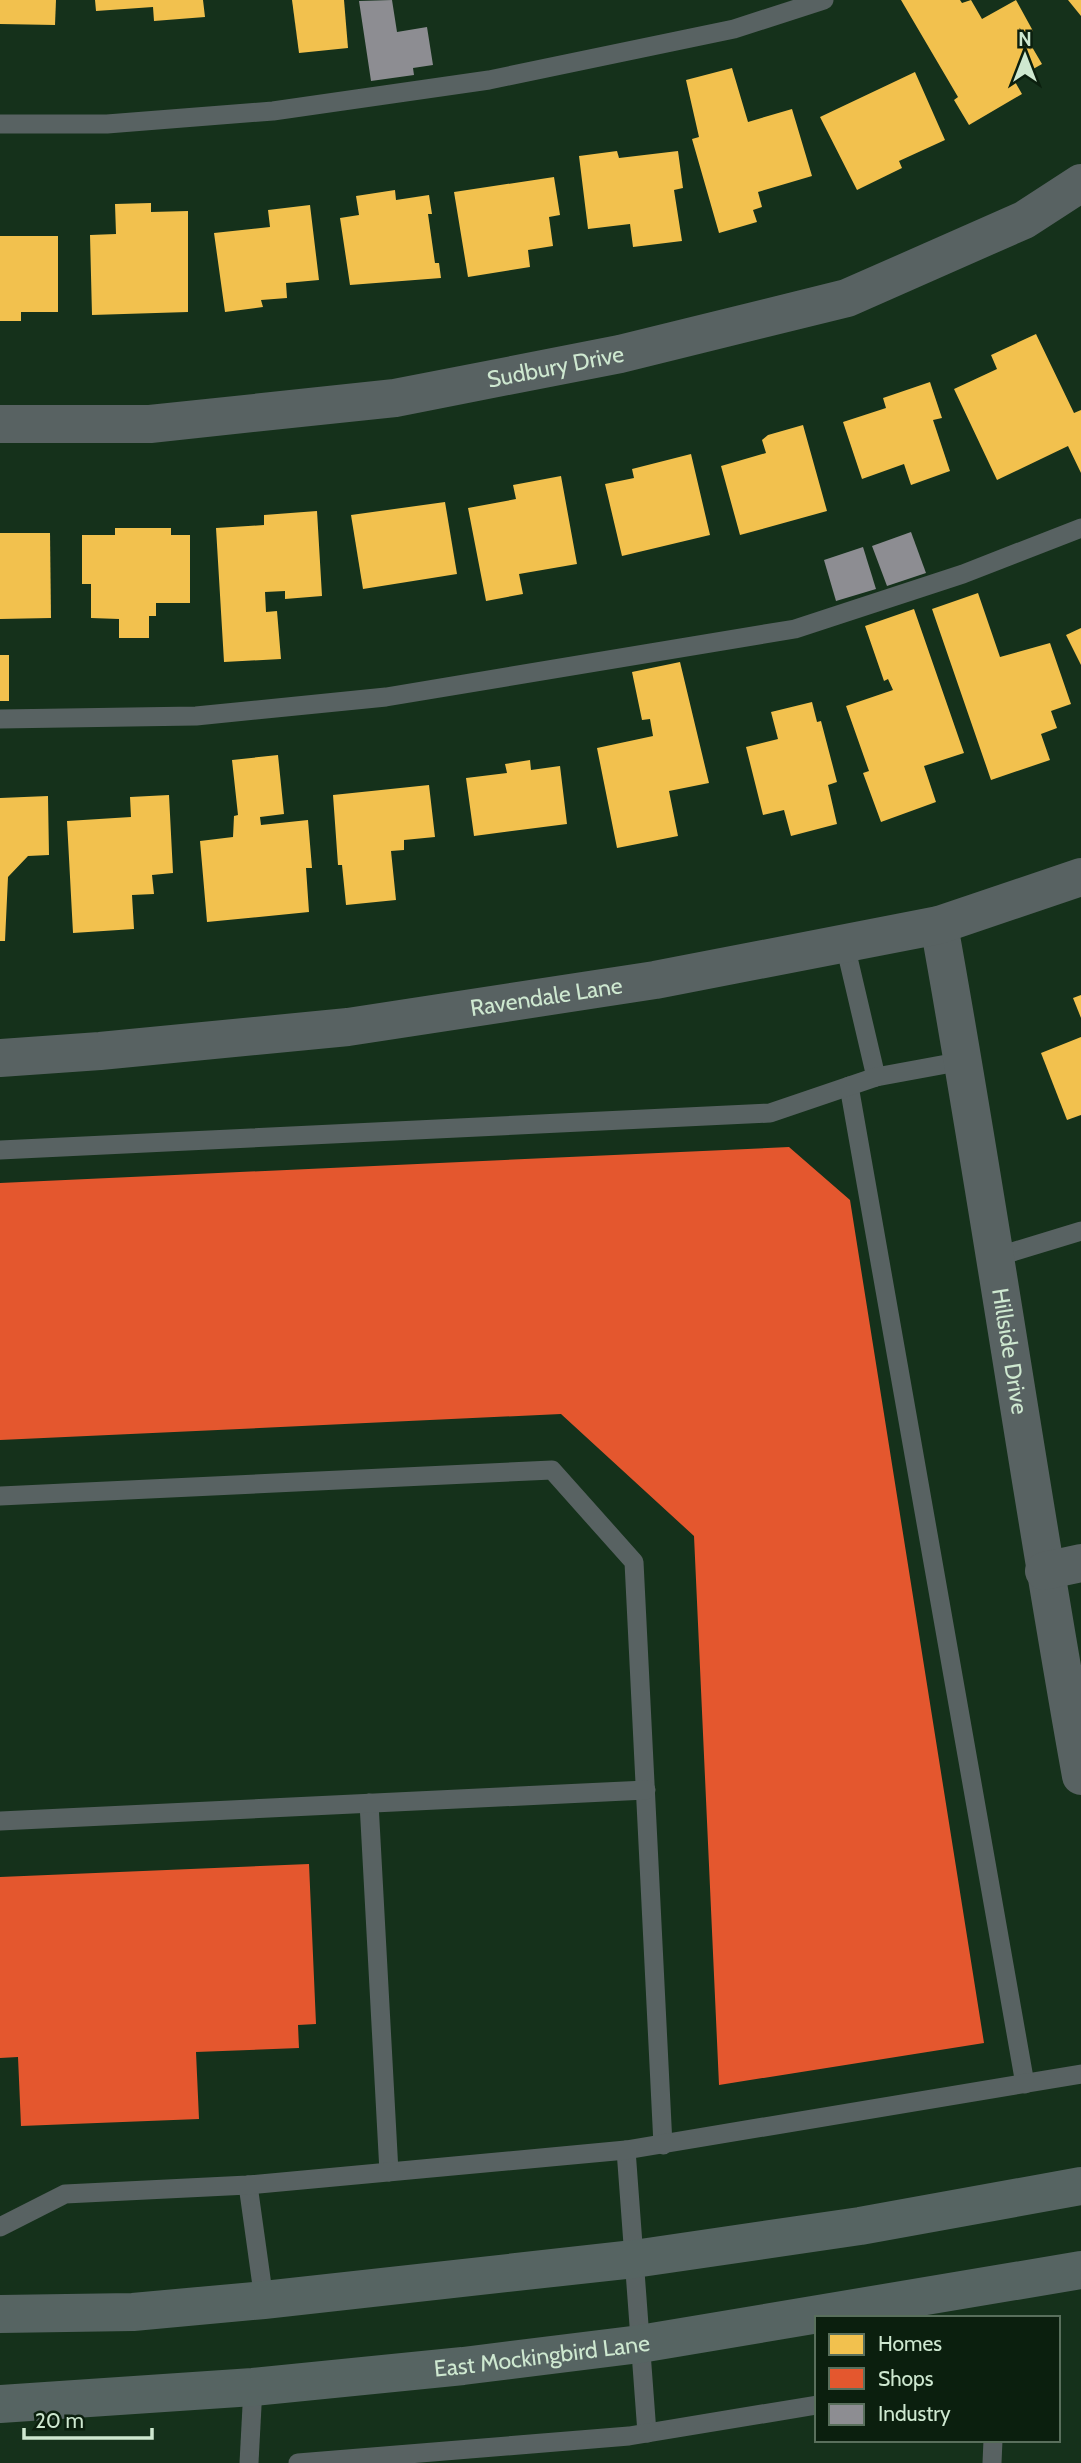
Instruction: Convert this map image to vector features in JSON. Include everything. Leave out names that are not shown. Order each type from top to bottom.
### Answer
[{"type":"main road","points":[[0,2314],[133,2312],[634,2259],[860,2226],[1081,2186]]},
{"type":"main road","name":"East Mockingbird Lane","points":[[0,2404],[253,2387],[463,2366],[640,2344],[1081,2270]]},
{"type":"street","name":"Sudbury Drive","points":[[0,424],[150,424],[381,399],[620,354],[847,298],[1024,220],[1081,183]]},
{"type":"street","name":"Ravendale Lane","points":[[0,1058],[100,1052],[348,1027],[655,980],[939,925],[1081,877]]},
{"type":"street","name":"Hillside Drive","points":[[939,925],[996,1257],[1044,1571],[1081,1776]]},
{"type":"street","points":[[1044,1571],[1081,1563]]},
{"type":"lane","points":[[0,124],[107,124],[273,111],[489,80],[734,29],[824,0]]},
{"type":"lane","points":[[0,719],[196,716],[386,697],[795,629],[963,574],[1081,528]]},
{"type":"lane","points":[[845,945],[876,1077]]},
{"type":"lane","points":[[0,1150],[770,1112],[876,1077],[963,1061]]},
{"type":"lane","points":[[849,1086],[1025,2084]]},
{"type":"lane","points":[[996,1257],[1081,1231]]},
{"type":"lane","points":[[0,1496],[552,1470],[634,1562],[663,2146]]},
{"type":"lane","points":[[0,1821],[646,1790]]},
{"type":"lane","points":[[369,1803],[389,2172]]},
{"type":"lane","points":[[0,2227],[65,2194],[248,2185],[663,2146],[1081,2074]]},
{"type":"lane","points":[[626,2150],[647,2433]]},
{"type":"lane","points":[[248,2185],[264,2300]]},
{"type":"lane","points":[[249,2463],[253,2387]]},
{"type":"lane","points":[[298,2463],[647,2433],[815,2405]]},
{"type":"lane","points":[[992,2463],[993,2442]]},
{"type":"building: Homes","points":[[0,0],[56,0],[55,25],[0,24]]},
{"type":"building: Homes","points":[[95,0],[203,0],[205,17],[154,21],[153,7],[96,11]]},
{"type":"building: Homes","points":[[292,0],[344,0],[348,48],[299,53]]},
{"type":"building: Homes","points":[[901,0],[960,0],[962,3],[971,0],[982,19],[1016,0],[1033,31],[1025,35],[1042,64],[1014,80],[1022,94],[969,125],[954,100],[958,97]]},
{"type":"building: Homes","points":[[1068,0],[1081,0],[1081,16]]},
{"type":"building: Homes","points":[[732,68],[748,122],[792,109],[812,176],[758,192],[762,207],[753,210],[757,222],[719,233],[692,139],[699,137],[686,80]]},
{"type":"building: Homes","points":[[915,72],[945,140],[899,161],[902,168],[857,190],[820,117]]},
{"type":"building: Homes","points":[[617,151],[619,158],[678,151],[683,188],[674,190],[682,241],[633,247],[630,224],[588,229],[579,156]]},
{"type":"building: Homes","points":[[554,177],[560,215],[549,217],[553,246],[528,250],[530,267],[468,277],[454,192]]},
{"type":"building: Homes","points":[[395,190],[396,200],[429,195],[432,214],[428,214],[435,263],[439,263],[441,278],[350,285],[340,218],[359,215],[356,196]]},
{"type":"building: Homes","points":[[151,203],[151,212],[188,211],[188,312],[92,315],[90,235],[116,234],[115,204]]},
{"type":"building: Homes","points":[[310,205],[319,280],[286,283],[287,298],[261,300],[263,307],[225,312],[214,233],[270,227],[268,210]]},
{"type":"building: Homes","points":[[0,236],[58,236],[58,312],[21,312],[21,321],[0,321]]},
{"type":"building: Homes","points":[[1036,334],[1074,413],[1081,410],[1081,473],[1068,446],[997,480],[954,389],[997,369],[991,355]]},
{"type":"building: Homes","points":[[930,382],[942,418],[933,420],[950,471],[911,485],[904,464],[862,479],[843,422],[886,408],[883,398]]},
{"type":"building: Homes","points":[[803,425],[827,511],[740,535],[721,466],[766,453],[762,440],[768,435]]},
{"type":"building: Homes","points":[[691,454],[710,535],[622,556],[605,484],[634,478],[632,469]]},
{"type":"building: Homes","points":[[561,476],[577,564],[519,574],[523,594],[486,601],[468,508],[516,499],[513,485]]},
{"type":"building: Homes","points":[[445,502],[457,574],[363,589],[351,515]]},
{"type":"building: Homes","points":[[317,511],[322,596],[285,599],[285,591],[265,592],[266,612],[277,611],[281,659],[224,662],[216,528],[264,525],[264,515]]},
{"type":"building: Homes","points":[[115,528],[171,528],[171,535],[190,535],[190,603],[156,603],[156,616],[149,616],[149,638],[119,638],[119,619],[91,618],[91,584],[82,584],[82,535],[115,535]]},
{"type":"building: Homes","points":[[0,533],[50,533],[51,618],[0,619]]},
{"type":"building: Homes","points":[[978,593],[1000,657],[1050,643],[1071,704],[1051,711],[1057,728],[1041,734],[1050,760],[991,780],[932,609]]},
{"type":"building: Homes","points":[[914,609],[964,753],[924,766],[936,802],[881,822],[863,773],[869,771],[846,706],[893,690],[888,679],[884,681],[865,626]]},
{"type":"building: Homes","points":[[1081,628],[1081,665],[1066,635]]},
{"type":"building: Homes","points":[[0,655],[9,655],[9,701],[0,701]]},
{"type":"building: Homes","points":[[680,662],[709,783],[669,791],[678,836],[617,848],[597,748],[653,736],[650,719],[642,720],[632,672]]},
{"type":"building: Homes","points":[[812,702],[817,722],[821,721],[837,782],[828,785],[837,824],[791,836],[784,810],[763,815],[746,747],[778,739],[771,712]]},
{"type":"building: Homes","points":[[278,755],[284,814],[260,817],[261,825],[308,820],[312,868],[306,868],[309,912],[207,922],[200,841],[233,837],[234,816],[238,815],[232,760]]},
{"type":"building: Homes","points":[[530,760],[531,770],[560,766],[567,824],[474,836],[466,778],[507,773],[505,764]]},
{"type":"building: Homes","points":[[429,785],[435,837],[404,840],[404,850],[391,851],[396,900],[346,905],[342,865],[338,865],[333,795]]},
{"type":"building: Homes","points":[[169,795],[173,873],[152,875],[154,894],[132,895],[134,929],[73,933],[67,821],[131,817],[130,797]]},
{"type":"building: Homes","points":[[48,796],[49,855],[28,856],[8,877],[5,941],[0,941],[0,798]]},
{"type":"building: Homes","points":[[1081,995],[1081,1018],[1073,998]]},
{"type":"building: Homes","points":[[1081,1037],[1081,1115],[1067,1120],[1041,1053]]},
{"type":"building: Shops","points":[[789,1147],[850,1200],[984,2043],[719,2085],[694,1536],[561,1414],[0,1440],[0,1183]]},
{"type":"building: Shops","points":[[309,1864],[316,2024],[298,2025],[299,2048],[196,2052],[199,2119],[21,2126],[18,2057],[0,2058],[0,1877]]},
{"type":"building: Industry","points":[[392,0],[397,32],[427,27],[433,65],[413,68],[414,75],[371,81],[359,1]]},
{"type":"building: Industry","points":[[911,532],[926,573],[887,586],[872,546]]},
{"type":"building: Industry","points":[[863,547],[876,589],[836,601],[824,560]]}]
